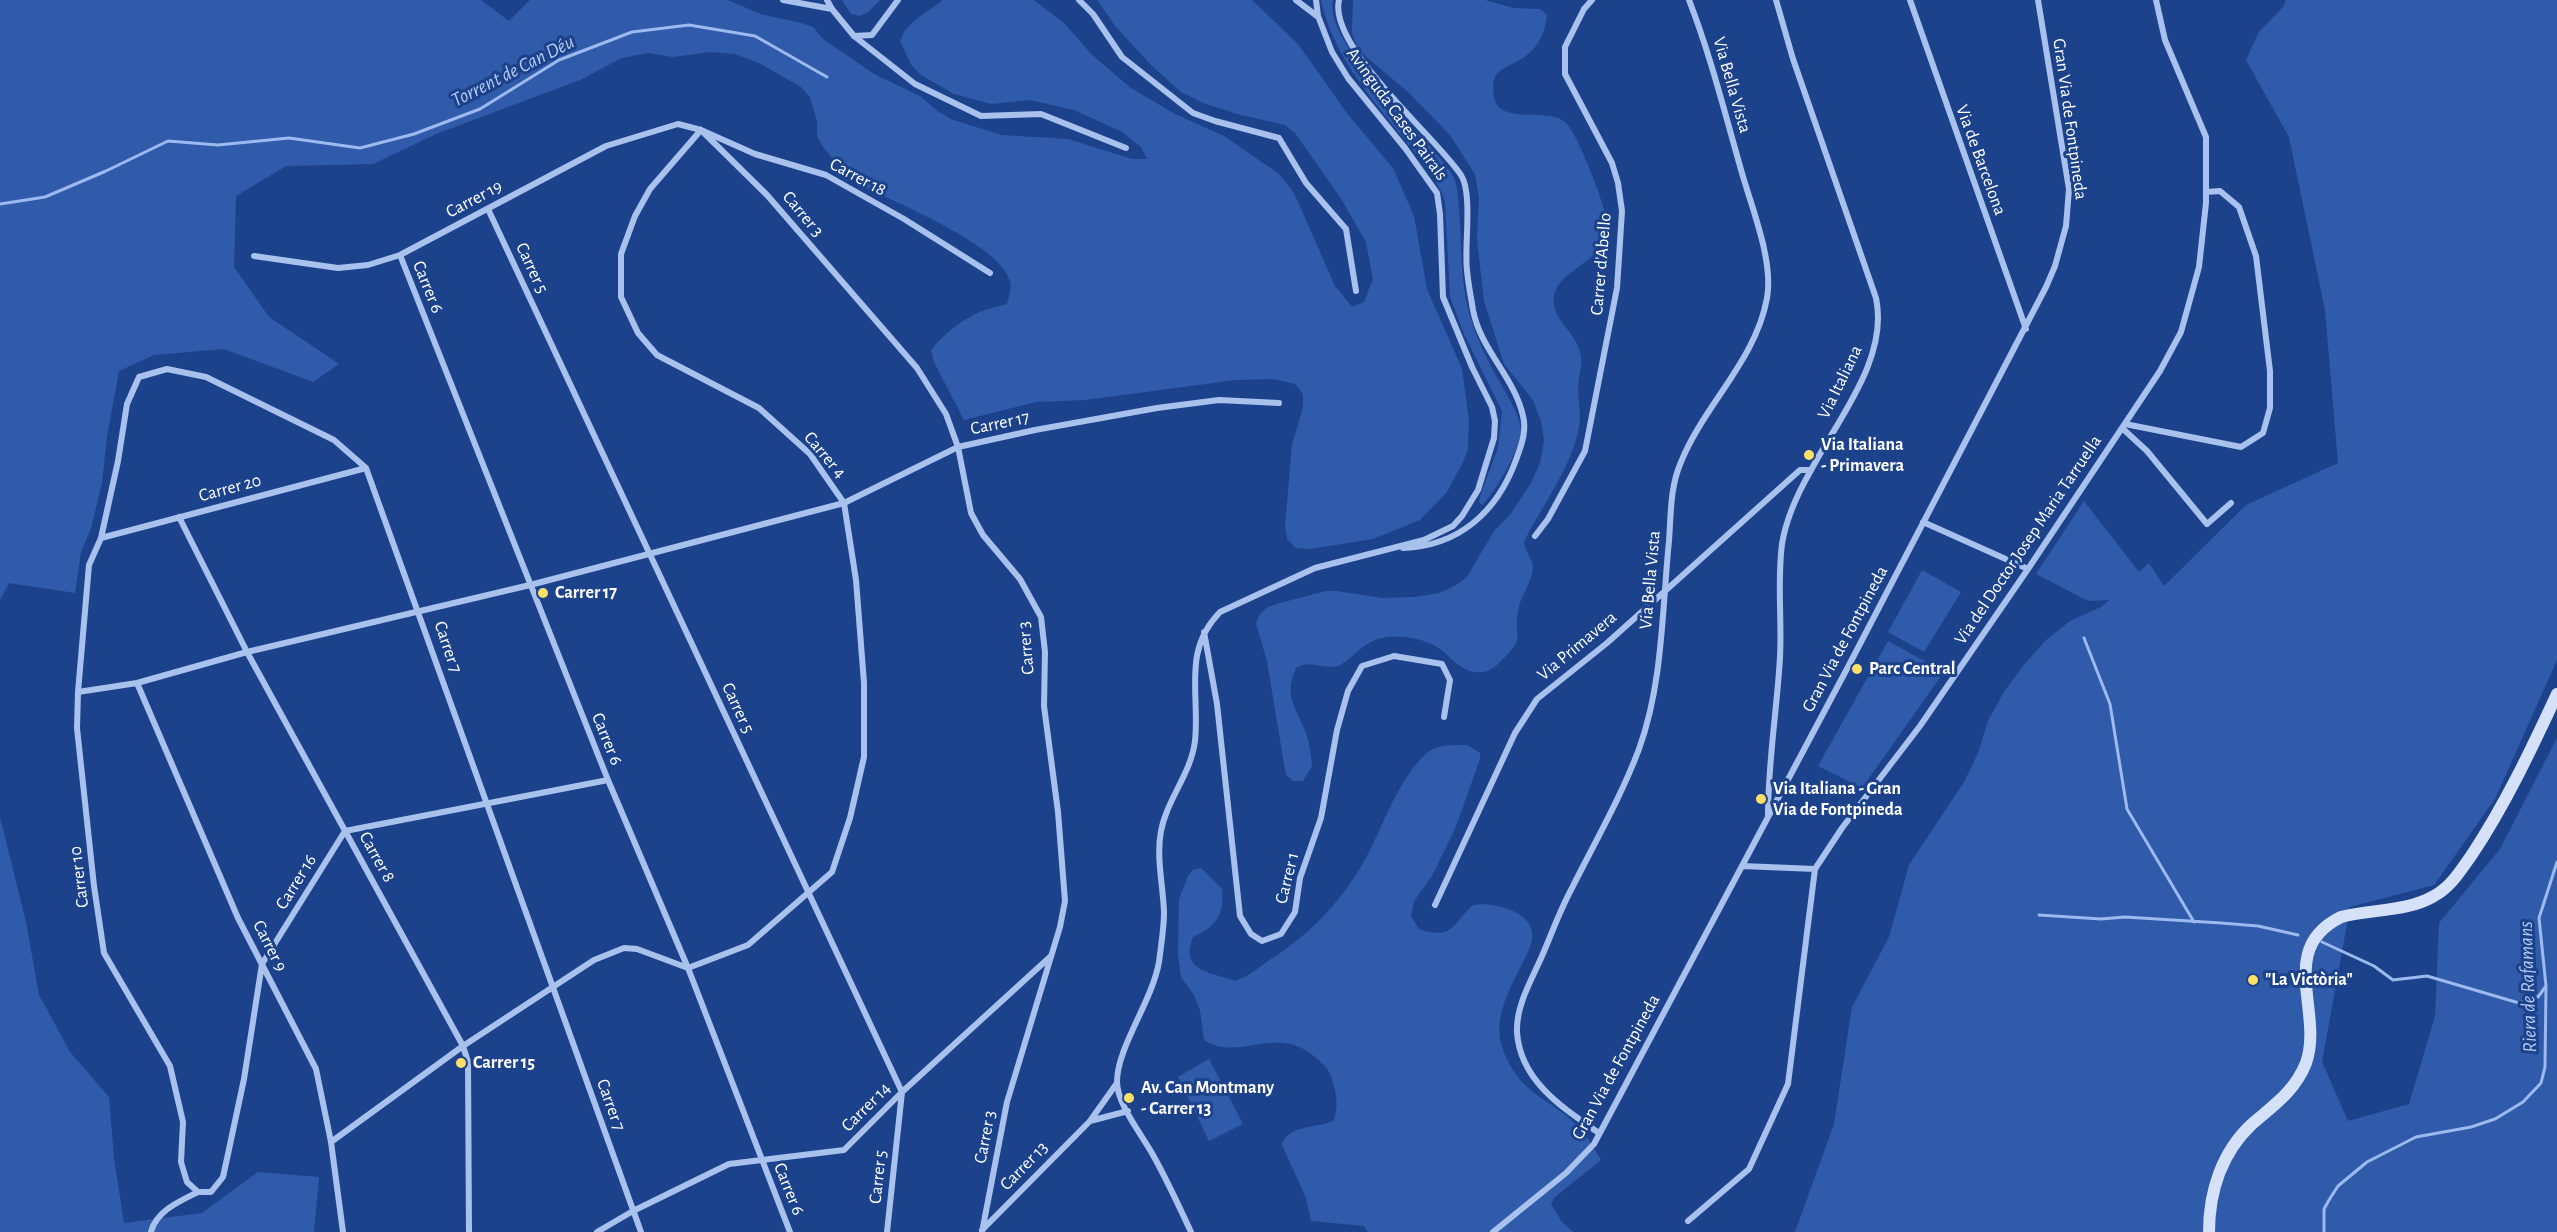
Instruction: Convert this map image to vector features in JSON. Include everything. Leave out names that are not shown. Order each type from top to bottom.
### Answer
[{"type":"main road","points":[[2209,1232],[2214,1190],[2227,1155],[2243,1134],[2289,1092],[2299,1079],[2307,1059],[2310,1038],[2304,975],[2307,957],[2317,935],[2332,921],[2341,917],[2420,903],[2436,896],[2447,886],[2496,816],[2525,765],[2557,694]]},
{"type":"street","points":[[783,0],[832,9]]},
{"type":"street","points":[[827,0],[854,36],[915,84],[981,116],[1041,114],[1126,148]]},
{"type":"street","points":[[854,36],[872,35],[898,0]]},
{"type":"street","points":[[1079,0],[1093,14],[1122,57],[1193,113],[1279,138],[1306,183],[1346,229],[1356,291]]},
{"type":"street","points":[[1296,0],[1318,16]]},
{"type":"street","name":"Avinguda Cases Pairals","points":[[1316,0],[1318,16],[1332,52],[1348,78],[1405,148],[1437,193],[1443,297],[1472,367],[1487,395],[1495,421],[1494,438],[1478,490],[1462,516],[1453,526],[1441,533],[1393,549]]},
{"type":"street","name":"Avinguda Cases Pairals","points":[[1339,0],[1342,25],[1358,54],[1378,82],[1423,128],[1462,177],[1468,215],[1466,269],[1474,314],[1494,361],[1518,398],[1524,419],[1523,442],[1514,466],[1493,505],[1475,524],[1443,541],[1417,548],[1393,549]]},
{"type":"street","name":"Carrer d'Abello","points":[[1535,536],[1548,519],[1585,452],[1617,288],[1622,211],[1618,183],[1612,163],[1565,74],[1564,47],[1584,9],[1592,0]]},
{"type":"street","name":"Via Bella Vista","points":[[1599,1133],[1562,1107],[1533,1077],[1524,1063],[1519,1046],[1518,1015],[1570,890],[1600,836],[1638,751],[1651,710],[1672,492],[1681,461],[1757,331],[1767,296],[1766,262],[1754,215],[1705,42],[1689,0]]},
{"type":"street","name":"Via Italiana","points":[[1768,818],[1768,787],[1780,657],[1782,544],[1786,527],[1810,470],[1842,417],[1869,360],[1878,334],[1879,316],[1876,298],[1792,59],[1776,0]]},
{"type":"street","name":"Via de Barcelona","points":[[1910,0],[2026,328]]},
{"type":"street","name":"Gran Via de Fontpineda","points":[[1492,1232],[1566,1173],[1585,1155],[1599,1133],[1743,866],[2026,328],[2055,266],[2068,209],[2066,170],[2038,0]]},
{"type":"street","name":"Via del Doctor Josep Maria Tarruella","points":[[1688,1221],[1749,1169],[1788,1084],[1815,869],[1842,828],[1920,726],[2028,569],[2160,371],[2181,332],[2199,267],[2206,192],[2206,136],[2165,40],[2156,0]]},
{"type":"street","name":"Carrer 19","points":[[254,256],[338,268],[368,265],[400,255],[606,146],[678,124],[701,130]]},
{"type":"street","name":"Carrer 18","points":[[701,130],[755,154],[826,175],[904,219],[990,273]]},
{"type":"street","name":"Carrer 3","points":[[701,130],[767,195],[917,368],[946,414],[957,447],[971,513],[983,536],[1020,579],[1041,617],[1045,652],[1044,706],[1058,812],[1065,901],[1007,1102],[981,1231]]},
{"type":"street","name":"Carrer 4","points":[[701,130],[650,189],[635,216],[621,254],[621,297],[638,333],[657,355],[759,408],[810,454],[844,503],[857,592],[864,683],[864,757],[850,819],[832,872],[809,894]]},
{"type":"street","points":[[2123,426],[2241,447],[2263,433],[2270,408],[2270,371],[2256,256],[2239,207],[2220,191],[2206,192]]},
{"type":"street","name":"Carrer 5","points":[[488,209],[902,1092],[887,1232]]},
{"type":"street","name":"Carrer 6","points":[[400,255],[608,780],[688,968],[790,1232]]},
{"type":"street","name":"Carrer 7","points":[[101,538],[118,461],[127,404],[139,377],[167,369],[206,377],[261,402],[334,440],[366,468],[641,1232]]},
{"type":"street","name":"Carrer 17","points":[[78,692],[137,683],[247,652],[530,585],[844,503],[957,447],[1157,408],[1220,400],[1279,403]]},
{"type":"street","points":[[2123,426],[2147,451],[2207,524],[2231,503]]},
{"type":"street","name":"Carrer 20","points":[[101,538],[366,468]]},
{"type":"street","name":"Via Primavera","points":[[1435,905],[1515,733],[1537,699],[1607,643],[1800,470],[1810,470]]},
{"type":"street","name":"Carrer 8","points":[[179,517],[247,652],[463,1046],[468,1062],[469,1232]]},
{"type":"street","points":[[1923,522],[2028,569]]},
{"type":"street","name":"Carrer 10","points":[[101,538],[90,565],[78,692],[77,728],[94,886],[104,953],[170,1066],[183,1122],[181,1162],[187,1182],[198,1191]]},
{"type":"street","points":[[1191,1232],[1118,1092],[1117,1083],[1122,1057],[1154,985],[1164,915],[1159,850],[1161,830],[1192,755],[1195,741],[1195,659],[1204,631],[1220,612],[1315,568],[1393,549]]},
{"type":"street","name":"Carrer 1","points":[[1204,631],[1217,704],[1240,916],[1251,934],[1262,941],[1281,934],[1295,912],[1300,878],[1321,818],[1337,730],[1348,691],[1362,666],[1394,656],[1442,664],[1450,680],[1444,717]]},
{"type":"street","name":"Carrer 9","points":[[137,683],[238,918],[316,1069],[331,1142],[343,1232]]},
{"type":"street","points":[[345,831],[608,780]]},
{"type":"street","name":"Carrer 16","points":[[198,1191],[211,1192],[223,1176],[244,1079],[262,964],[345,831]]},
{"type":"street","points":[[1743,866],[1815,869]]},
{"type":"street","points":[[331,1142],[463,1046],[594,960],[624,948],[637,949],[688,968],[748,945],[809,894]]},
{"type":"street","name":"Carrer 14","points":[[597,1232],[633,1211],[729,1164],[844,1150],[902,1092],[1051,955]]},
{"type":"street","name":"Carrer 13","points":[[981,1231],[1090,1121],[1117,1083]]},
{"type":"street","points":[[1090,1121],[1128,1111]]},
{"type":"street","points":[[151,1232],[153,1224],[169,1207],[198,1191]]},
{"type":"shaded area","points":[[0,0],[481,0],[509,21],[530,0],[728,0],[760,14],[813,27],[823,39],[874,74],[920,96],[951,119],[1001,135],[1068,139],[1132,159],[1147,159],[1141,147],[1122,132],[1074,110],[1030,100],[991,104],[954,94],[921,75],[912,66],[900,41],[905,30],[915,20],[943,0],[1034,0],[1065,24],[1092,55],[1131,88],[1175,114],[1224,136],[1279,174],[1294,193],[1335,286],[1352,307],[1364,302],[1373,279],[1366,242],[1340,197],[1295,133],[1285,125],[1237,114],[1203,103],[1181,92],[1150,64],[1116,27],[1097,0],[1252,0],[1298,44],[1349,116],[1393,168],[1414,216],[1427,289],[1462,369],[1469,421],[1468,448],[1447,492],[1420,520],[1373,539],[1310,549],[1296,548],[1287,539],[1285,526],[1292,445],[1303,407],[1303,394],[1295,384],[1272,379],[1236,380],[1085,400],[1036,402],[964,420],[934,362],[931,350],[947,333],[966,319],[1007,304],[1011,284],[1002,267],[987,253],[966,239],[918,212],[858,184],[839,167],[817,136],[817,121],[810,97],[801,87],[759,63],[735,54],[710,52],[673,57],[648,53],[622,58],[580,80],[436,134],[373,164],[286,166],[236,196],[234,267],[269,317],[339,364],[313,382],[224,349],[154,355],[119,371],[107,436],[102,483],[91,528],[81,552],[75,593],[9,583],[0,600]]},
{"type":"shaded area","points":[[842,0],[880,0],[868,12],[859,16],[851,14]]},
{"type":"shaded area","points":[[1321,0],[1333,0],[1334,17],[1342,36],[1356,58],[1444,163],[1455,182],[1458,193],[1464,284],[1468,309],[1480,344],[1512,405],[1521,430],[1517,447],[1506,470],[1482,505],[1479,502],[1480,496],[1498,448],[1502,411],[1464,334],[1450,297],[1445,201],[1428,169],[1354,74],[1334,39]]},
{"type":"shaded area","points":[[1353,0],[1485,0],[1513,8],[1540,9],[1547,15],[1544,30],[1534,49],[1495,76],[1494,96],[1498,106],[1505,111],[1515,114],[1550,116],[1568,125],[1591,172],[1602,201],[1607,226],[1605,237],[1597,251],[1560,283],[1554,296],[1559,318],[1573,337],[1581,356],[1578,387],[1580,419],[1572,451],[1565,467],[1524,542],[1533,568],[1531,579],[1519,605],[1517,641],[1510,652],[1495,666],[1483,672],[1464,669],[1440,649],[1427,642],[1392,636],[1372,641],[1345,662],[1334,667],[1308,664],[1296,668],[1292,677],[1291,693],[1307,737],[1312,766],[1303,781],[1293,781],[1286,775],[1267,661],[1256,624],[1260,614],[1268,607],[1326,591],[1382,598],[1415,597],[1440,593],[1458,584],[1467,577],[1494,531],[1510,515],[1531,483],[1540,463],[1544,441],[1541,421],[1533,400],[1504,364],[1484,301],[1477,239],[1479,198],[1475,174],[1450,135],[1408,92],[1365,56],[1356,44],[1352,33]]},
{"type":"shaded area","points":[[2286,0],[2557,0],[2557,660],[2495,799],[2434,885],[2350,907],[2322,1062],[2348,1121],[2409,1104],[2435,1016],[2439,923],[2500,849],[2557,738],[2557,1232],[1795,1232],[1834,1124],[1852,1007],[1889,937],[1909,865],[1964,782],[1978,753],[1988,721],[2004,692],[2023,666],[2045,641],[2070,621],[2101,607],[2109,600],[2088,601],[2036,574],[2084,501],[2139,572],[2149,563],[2164,586],[2246,505],[2338,463],[2325,310],[2289,137],[2246,60],[2259,32],[2283,7]]},
{"type":"shaded area","points":[[1922,570],[1961,592],[1924,652],[1888,632]]},
{"type":"shaded area","points":[[1888,641],[1944,672],[1862,788],[1818,766]]},
{"type":"shaded area","points":[[1467,745],[1480,753],[1480,759],[1455,829],[1432,876],[1414,901],[1411,916],[1419,929],[1445,932],[1455,925],[1473,905],[1483,904],[1513,911],[1528,923],[1532,930],[1531,944],[1508,992],[1501,1015],[1499,1027],[1503,1050],[1510,1065],[1526,1086],[1578,1126],[1601,1160],[1555,1197],[1551,1204],[1561,1221],[1573,1232],[1368,1232],[1364,1226],[1311,1221],[1306,1198],[1282,1145],[1285,1138],[1297,1130],[1334,1120],[1336,1099],[1331,1076],[1315,1057],[1300,1047],[1286,1043],[1230,1048],[1217,1046],[1204,1040],[1200,1010],[1194,995],[1181,977],[1178,954],[1179,899],[1188,876],[1193,870],[1201,868],[1222,889],[1220,913],[1208,929],[1193,937],[1190,957],[1199,968],[1207,972],[1235,981],[1246,976],[1302,936],[1339,898],[1368,854],[1393,801],[1417,763],[1436,748]]},
{"type":"shaded area","points":[[0,817],[26,922],[39,995],[70,1052],[109,1097],[114,1158],[124,1223],[202,1213],[258,1172],[319,1177],[314,1232],[0,1232]]},
{"type":"shaded area","points":[[1209,1059],[1243,1124],[1209,1141],[1178,1077]]},
{"type":"waterway","name":"Torrent de Can Déu","points":[[0,204],[45,197],[168,141],[218,145],[289,138],[360,148],[414,134],[480,109],[559,60],[632,32],[689,25],[755,36],[827,77]]},
{"type":"waterway","points":[[2084,638],[2110,704],[2127,809],[2194,922]]},
{"type":"waterway","name":"Riera de Rafamans","points":[[2324,1232],[2324,1209],[2329,1200],[2338,1186],[2367,1162],[2416,1137],[2471,1127],[2495,1119],[2523,1102],[2541,1083],[2545,1067],[2546,986],[2539,918],[2557,862]]},
{"type":"waterway","points":[[2039,915],[2221,923],[2258,926],[2298,935]]},
{"type":"waterway","points":[[2322,942],[2374,966],[2393,980],[2427,976],[2519,1003],[2538,997],[2546,986]]},
{"type":"place","name":"Via Italiana - Primavera","points":[[1809,455]]},
{"type":"place","name":"Carrer 17","points":[[543,593]]},
{"type":"place","name":"Parc Central","points":[[1857,669]]},
{"type":"place","name":"Via Italiana - Gran Via de Fontpineda","points":[[1761,799]]},
{"type":"place","name":"\"La Victòria\"","points":[[2253,980]]},
{"type":"place","name":"Carrer 15","points":[[461,1063]]},
{"type":"place","name":"Av. Can Montmany - Carrer 13","points":[[1129,1098]]}]
